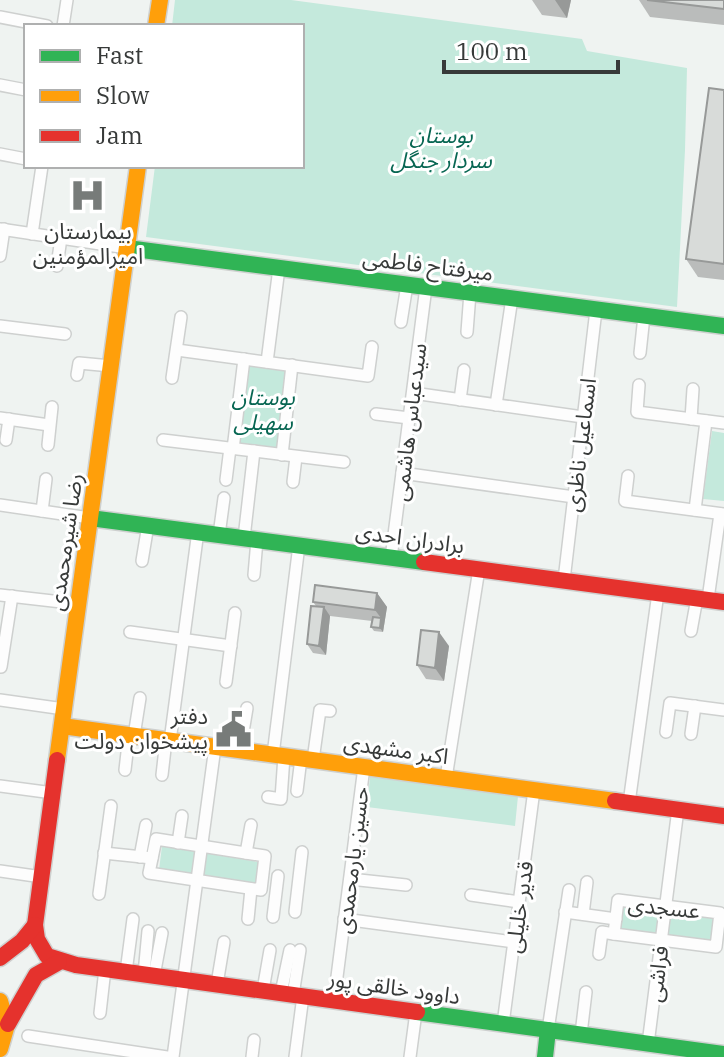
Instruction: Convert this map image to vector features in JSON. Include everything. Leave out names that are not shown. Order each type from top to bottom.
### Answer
[{"type":"street","points":[[63,24],[67,0]]},
{"type":"street","points":[[156,24],[160,0]]},
{"type":"street","points":[[0,17],[37,24]]},
{"type":"street","points":[[0,85],[24,90]]},
{"type":"street","points":[[0,154],[24,159]]},
{"type":"street","points":[[32,234],[42,168]]},
{"type":"street","name":"رضا شیرمحمدی","points":[[35,925],[138,168]]},
{"type":"street","points":[[0,256],[2,229],[127,248]]},
{"type":"street","points":[[57,266],[61,238]]},
{"type":"street","name":"میرفتاح فاطمی","points":[[127,248],[724,326]]},
{"type":"street","points":[[267,362],[279,268]]},
{"type":"street","points":[[401,322],[407,285]]},
{"type":"street","name":"سیدعباس هاشمی","points":[[391,558],[426,287]]},
{"type":"street","points":[[467,332],[470,293]]},
{"type":"street","points":[[496,405],[512,298]]},
{"type":"street","name":"اسماعیل ناظری","points":[[564,580],[596,310]]},
{"type":"street","points":[[640,353],[644,316]]},
{"type":"street","points":[[172,378],[181,317]]},
{"type":"street","points":[[0,325],[65,334]]},
{"type":"street","points":[[177,350],[368,376],[372,347]]},
{"type":"street","points":[[226,480],[244,359]]},
{"type":"street","points":[[77,375],[79,363],[111,366]]},
{"type":"street","points":[[282,455],[292,365]]},
{"type":"street","points":[[460,400],[464,370]]},
{"type":"street","points":[[639,385],[637,412],[724,423]]},
{"type":"street","points":[[691,419],[693,389]]},
{"type":"street","points":[[413,393],[583,417]]},
{"type":"street","points":[[48,445],[52,407]]},
{"type":"street","points":[[376,414],[409,418]]},
{"type":"street","points":[[6,440],[4,418],[49,425]]},
{"type":"street","points":[[695,510],[706,421]]},
{"type":"street","points":[[163,440],[344,462]]},
{"type":"street","points":[[254,451],[250,539],[254,575]]},
{"type":"street","points":[[293,482],[296,457]]},
{"type":"street","points":[[402,473],[574,497]]},
{"type":"street","points":[[628,476],[625,501],[722,514],[710,600],[691,631]]},
{"type":"street","points":[[42,511],[46,479]]},
{"type":"street","points":[[219,535],[224,498]]},
{"type":"street","points":[[0,505],[90,518]]},
{"type":"street","name":"برادران احدی","points":[[90,518],[710,600]]},
{"type":"street","points":[[142,561],[148,525]]},
{"type":"street","points":[[162,775],[198,531]]},
{"type":"street","points":[[297,791],[293,757],[299,545]]},
{"type":"street","points":[[446,778],[479,569]]},
{"type":"street","points":[[629,803],[658,593]]},
{"type":"street","points":[[1,667],[6,596],[79,604]]},
{"type":"street","points":[[226,682],[235,613]]},
{"type":"street","points":[[130,632],[231,646]]},
{"type":"street","points":[[125,770],[140,698]]},
{"type":"street","points":[[0,700],[64,709]]},
{"type":"street","points":[[666,732],[670,703],[724,710]]},
{"type":"street","points":[[691,734],[695,706]]},
{"type":"street","points":[[240,750],[247,708]]},
{"type":"street","points":[[268,797],[281,799],[293,757],[321,710]]},
{"type":"street","name":"اکبر مشهدی","points":[[62,726],[724,816]]},
{"type":"street","points":[[28,1036],[115,1053],[170,1057],[184,980],[215,747]]},
{"type":"street","name":"حسین یارمحمدی","points":[[334,1000],[364,767]]},
{"type":"street","points":[[0,786],[53,793]]},
{"type":"street","name":"قدیر خلیلی","points":[[503,1024],[534,790]]},
{"type":"street","points":[[99,894],[111,806]]},
{"type":"street","name":"فراشی","points":[[648,1044],[678,809]]},
{"type":"street","points":[[178,843],[182,816]]},
{"type":"street","points":[[146,825],[146,858],[149,873],[261,890],[265,856],[156,839],[146,858]]},
{"type":"street","points":[[246,853],[251,825]]},
{"type":"street","points":[[295,912],[302,852]]},
{"type":"street","points":[[104,853],[146,858]]},
{"type":"street","points":[[0,871],[42,877]]},
{"type":"street","points":[[263,874],[298,878]]},
{"type":"street","points":[[273,917],[278,876]]},
{"type":"street","points":[[350,879],[406,885]]},
{"type":"street","points":[[583,914],[587,882]]},
{"type":"street","points":[[248,919],[251,889]]},
{"type":"street","points":[[545,1057],[569,890]]},
{"type":"street","points":[[471,895],[519,902]]},
{"type":"street","name":"عسجدی","points":[[618,900],[666,906],[720,913],[721,934],[716,947],[614,934],[618,900]]},
{"type":"street","name":"عسجدی","points":[[565,912],[616,919]]},
{"type":"street","points":[[126,972],[133,919]]},
{"type":"street","points":[[344,919],[514,942]]},
{"type":"street","points":[[0,958],[22,941],[35,925]]},
{"type":"street","points":[[35,925],[37,945],[45,955],[59,962]]},
{"type":"street","points":[[148,931],[149,975]]},
{"type":"street","points":[[599,954],[602,932],[614,934]]},
{"type":"street","points":[[149,975],[162,933]]},
{"type":"street","points":[[217,984],[224,942]]},
{"type":"street","points":[[263,990],[270,950]]},
{"type":"street","points":[[295,950],[292,995],[295,1057]]},
{"type":"street","points":[[5,1043],[36,975],[59,962]]},
{"type":"street","name":"داوود خالقی پور","points":[[59,962],[724,1054]]},
{"type":"street","points":[[100,1013],[105,969]]},
{"type":"street","points":[[581,1034],[586,992]]},
{"type":"street","points":[[0,1001],[5,1043]]},
{"type":"street","points":[[410,1057],[416,1012]]},
{"type":"street","points":[[252,1057],[254,1040]]},
{"type":"green space","name":"بوستان سردار جنگل","points":[[175,0],[291,0],[582,39],[587,51],[687,68],[677,307],[146,237],[155,168],[304,168],[304,24],[172,24]]},
{"type":"green space","name":"بوستان سهیلی","points":[[246,364],[292,371],[280,455],[235,449]]},
{"type":"green space","points":[[712,431],[724,433],[724,501],[703,499]]},
{"type":"green space","points":[[370,777],[518,796],[515,826],[367,807]]},
{"type":"green space","points":[[162,846],[259,862],[256,885],[159,870]]},
{"type":"green space","points":[[622,905],[715,916],[711,942],[619,931]]},
{"type":"building","points":[[647,0],[724,0],[724,9]]},
{"type":"building","points":[[709,88],[724,90],[724,264],[686,259]]},
{"type":"building","points":[[315,585],[377,593],[375,610],[313,602]]},
{"type":"building","points":[[311,606],[324,607],[319,646],[307,644]]},
{"type":"building","points":[[373,617],[381,618],[380,628],[371,627]]},
{"type":"building","points":[[421,630],[439,632],[435,668],[417,665]]},
{"type":"traffic: fast","points":[[127,248],[724,326]]},
{"type":"traffic: fast","points":[[90,518],[424,562]]},
{"type":"traffic: fast","points":[[417,1012],[724,1054]]},
{"type":"traffic: fast","points":[[545,1057],[548,1030]]},
{"type":"traffic: slow","points":[[156,24],[160,0]]},
{"type":"traffic: slow","points":[[57,760],[138,168]]},
{"type":"traffic: slow","points":[[62,726],[615,801]]},
{"type":"traffic: slow","points":[[0,1001],[7,1025],[0,1049]]},
{"type":"traffic: jam","points":[[424,562],[724,602]]},
{"type":"traffic: jam","points":[[57,760],[35,925],[37,939],[47,956],[76,965],[417,1012]]},
{"type":"traffic: jam","points":[[615,801],[724,816]]},
{"type":"traffic: jam","points":[[0,958],[22,941],[35,925]]},
{"type":"traffic: jam","points":[[8,1024],[36,975],[59,962]]},
{"type":"place","name":"بیمارستان امیرالمؤمنین","points":[[88,195]]},
{"type":"place","name":"دفتر پیشخوان دولت","points":[[234,729]]}]
